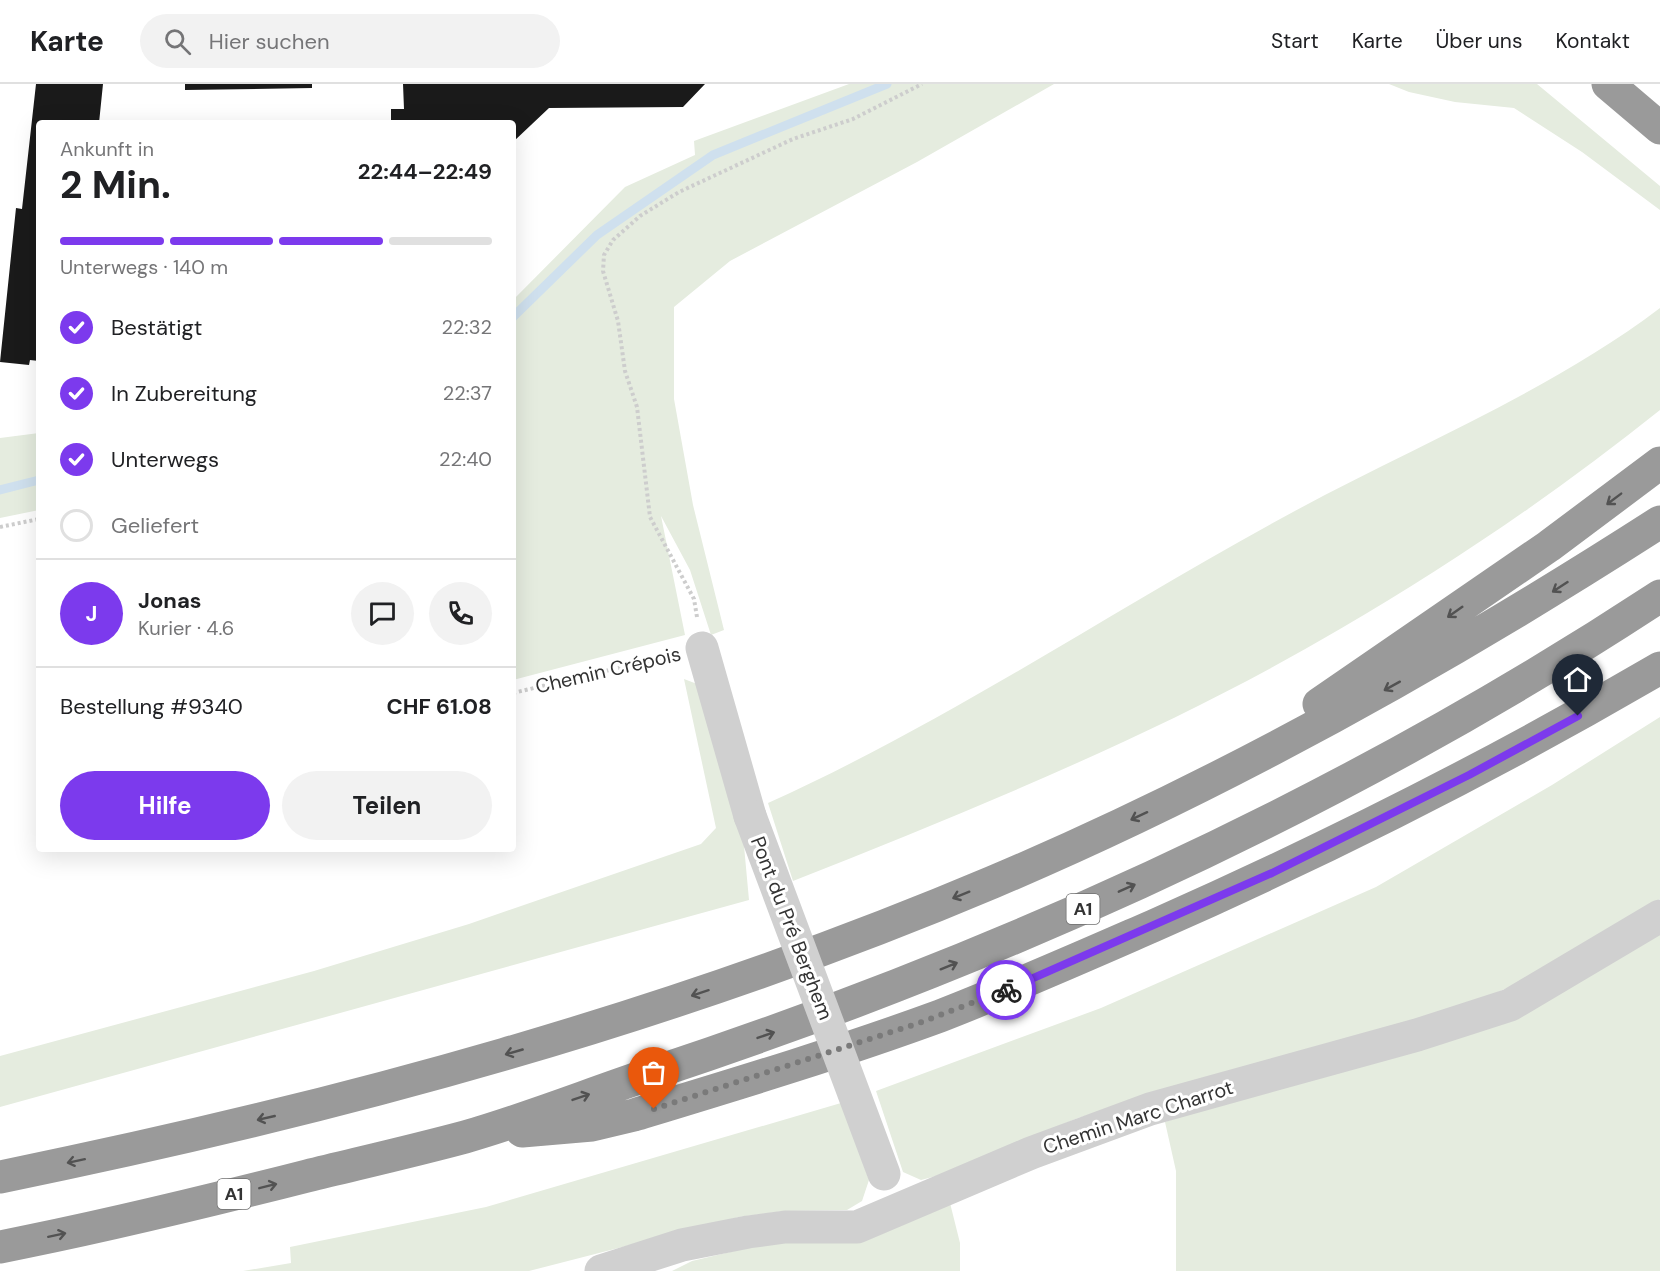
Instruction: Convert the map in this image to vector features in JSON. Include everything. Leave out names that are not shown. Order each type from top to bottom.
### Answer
[{"type":"highway","points":[[1596,84],[1650,120]]},
{"type":"highway","points":[[1608,84],[1650,120]]},
{"type":"highway","points":[[1192,790],[1549,546],[1660,463]]},
{"type":"highway","points":[[0,1178],[323,1105],[561,1038],[716,988],[837,944],[995,881],[1192,790],[1414,673],[1555,590],[1660,522]]},
{"type":"highway","name":"A1","points":[[0,1247],[154,1214],[466,1136],[785,1029],[879,994],[1023,935],[1157,875],[1310,799],[1449,724],[1660,596]]},
{"type":"highway","points":[[466,1136],[592,1125],[634,1115],[907,1027],[1016,986],[1272,873],[1374,824],[1549,732],[1660,668]]},
{"type":"street","name":"Pont du Pré Berghem","points":[[702,648],[750,816],[898,1211]]},
{"type":"street","name":"Chemin Marc Charrot","points":[[601,1271],[682,1245],[748,1232],[785,1227],[857,1227],[1031,1153],[1149,1109],[1417,1035],[1510,1005],[1660,915]]},
{"type":"path","points":[[702,648],[694,598],[650,517],[637,407],[625,371],[618,321],[603,271],[604,255],[613,240],[640,216],[679,192],[793,139],[853,119],[922,84]]},
{"type":"path","points":[[0,527],[36,520]]},
{"type":"path","name":"Chemin Crépois","points":[[516,692],[702,648]]},
{"type":"shaded area","points":[[849,84],[1054,84],[917,162],[730,261],[674,307],[674,399],[693,505],[724,630],[711,635],[690,570],[661,516],[685,635],[516,679],[516,297],[625,187],[695,155],[694,141]]},
{"type":"shaded area","points":[[1389,84],[1537,84],[1660,186],[1660,210],[1582,152],[1514,108],[1455,102],[1409,92]]},
{"type":"shaded area","points":[[1660,308],[1660,410],[1504,526],[1423,579],[1340,629],[1208,701],[1002,796],[793,881],[768,803],[836,771],[968,700],[1227,548],[1293,512],[1527,392],[1573,366]]},
{"type":"shaded area","points":[[36,433],[36,511],[0,518],[0,438]]},
{"type":"shaded area","points":[[684,679],[705,687],[743,835],[749,900],[0,1107],[0,1056],[314,971],[469,924],[701,844],[716,828]]},
{"type":"shaded area","points":[[1660,717],[1660,899],[1535,976],[1491,995],[1401,1024],[1078,1118],[940,1175],[921,1180],[903,1172],[876,1091],[1101,1008],[1376,887],[1552,785]]},
{"type":"shaded area","points":[[1660,929],[1660,1271],[1176,1271],[1176,1171],[1165,1122],[1257,1090]]},
{"type":"shaded area","points":[[841,1103],[869,1180],[862,1201],[847,1210],[784,1211],[739,1217],[529,1271],[243,1271],[291,1263],[290,1247],[486,1207]]},
{"type":"shaded area","points":[[950,1203],[960,1243],[960,1271],[672,1271],[692,1261],[781,1240],[856,1243]]},
{"type":"building","points":[[36,84],[103,84],[99,120],[36,120],[36,361],[30,360],[29,365],[0,362],[16,208],[22,209]]},
{"type":"building","points":[[185,84],[312,84],[312,88],[185,90]]},
{"type":"building","points":[[403,84],[705,84],[683,107],[549,108],[516,139],[516,120],[391,120],[391,109],[404,109]]},
{"type":"waterway","points":[[516,314],[597,235],[713,155],[887,84]]},
{"type":"waterway","points":[[0,490],[36,481]]},
{"type":"way so far","points":[[654,1109],[937,1017],[1006,990]]},
{"type":"route","points":[[1006,990],[1272,873],[1374,824],[1578,716]]}]
